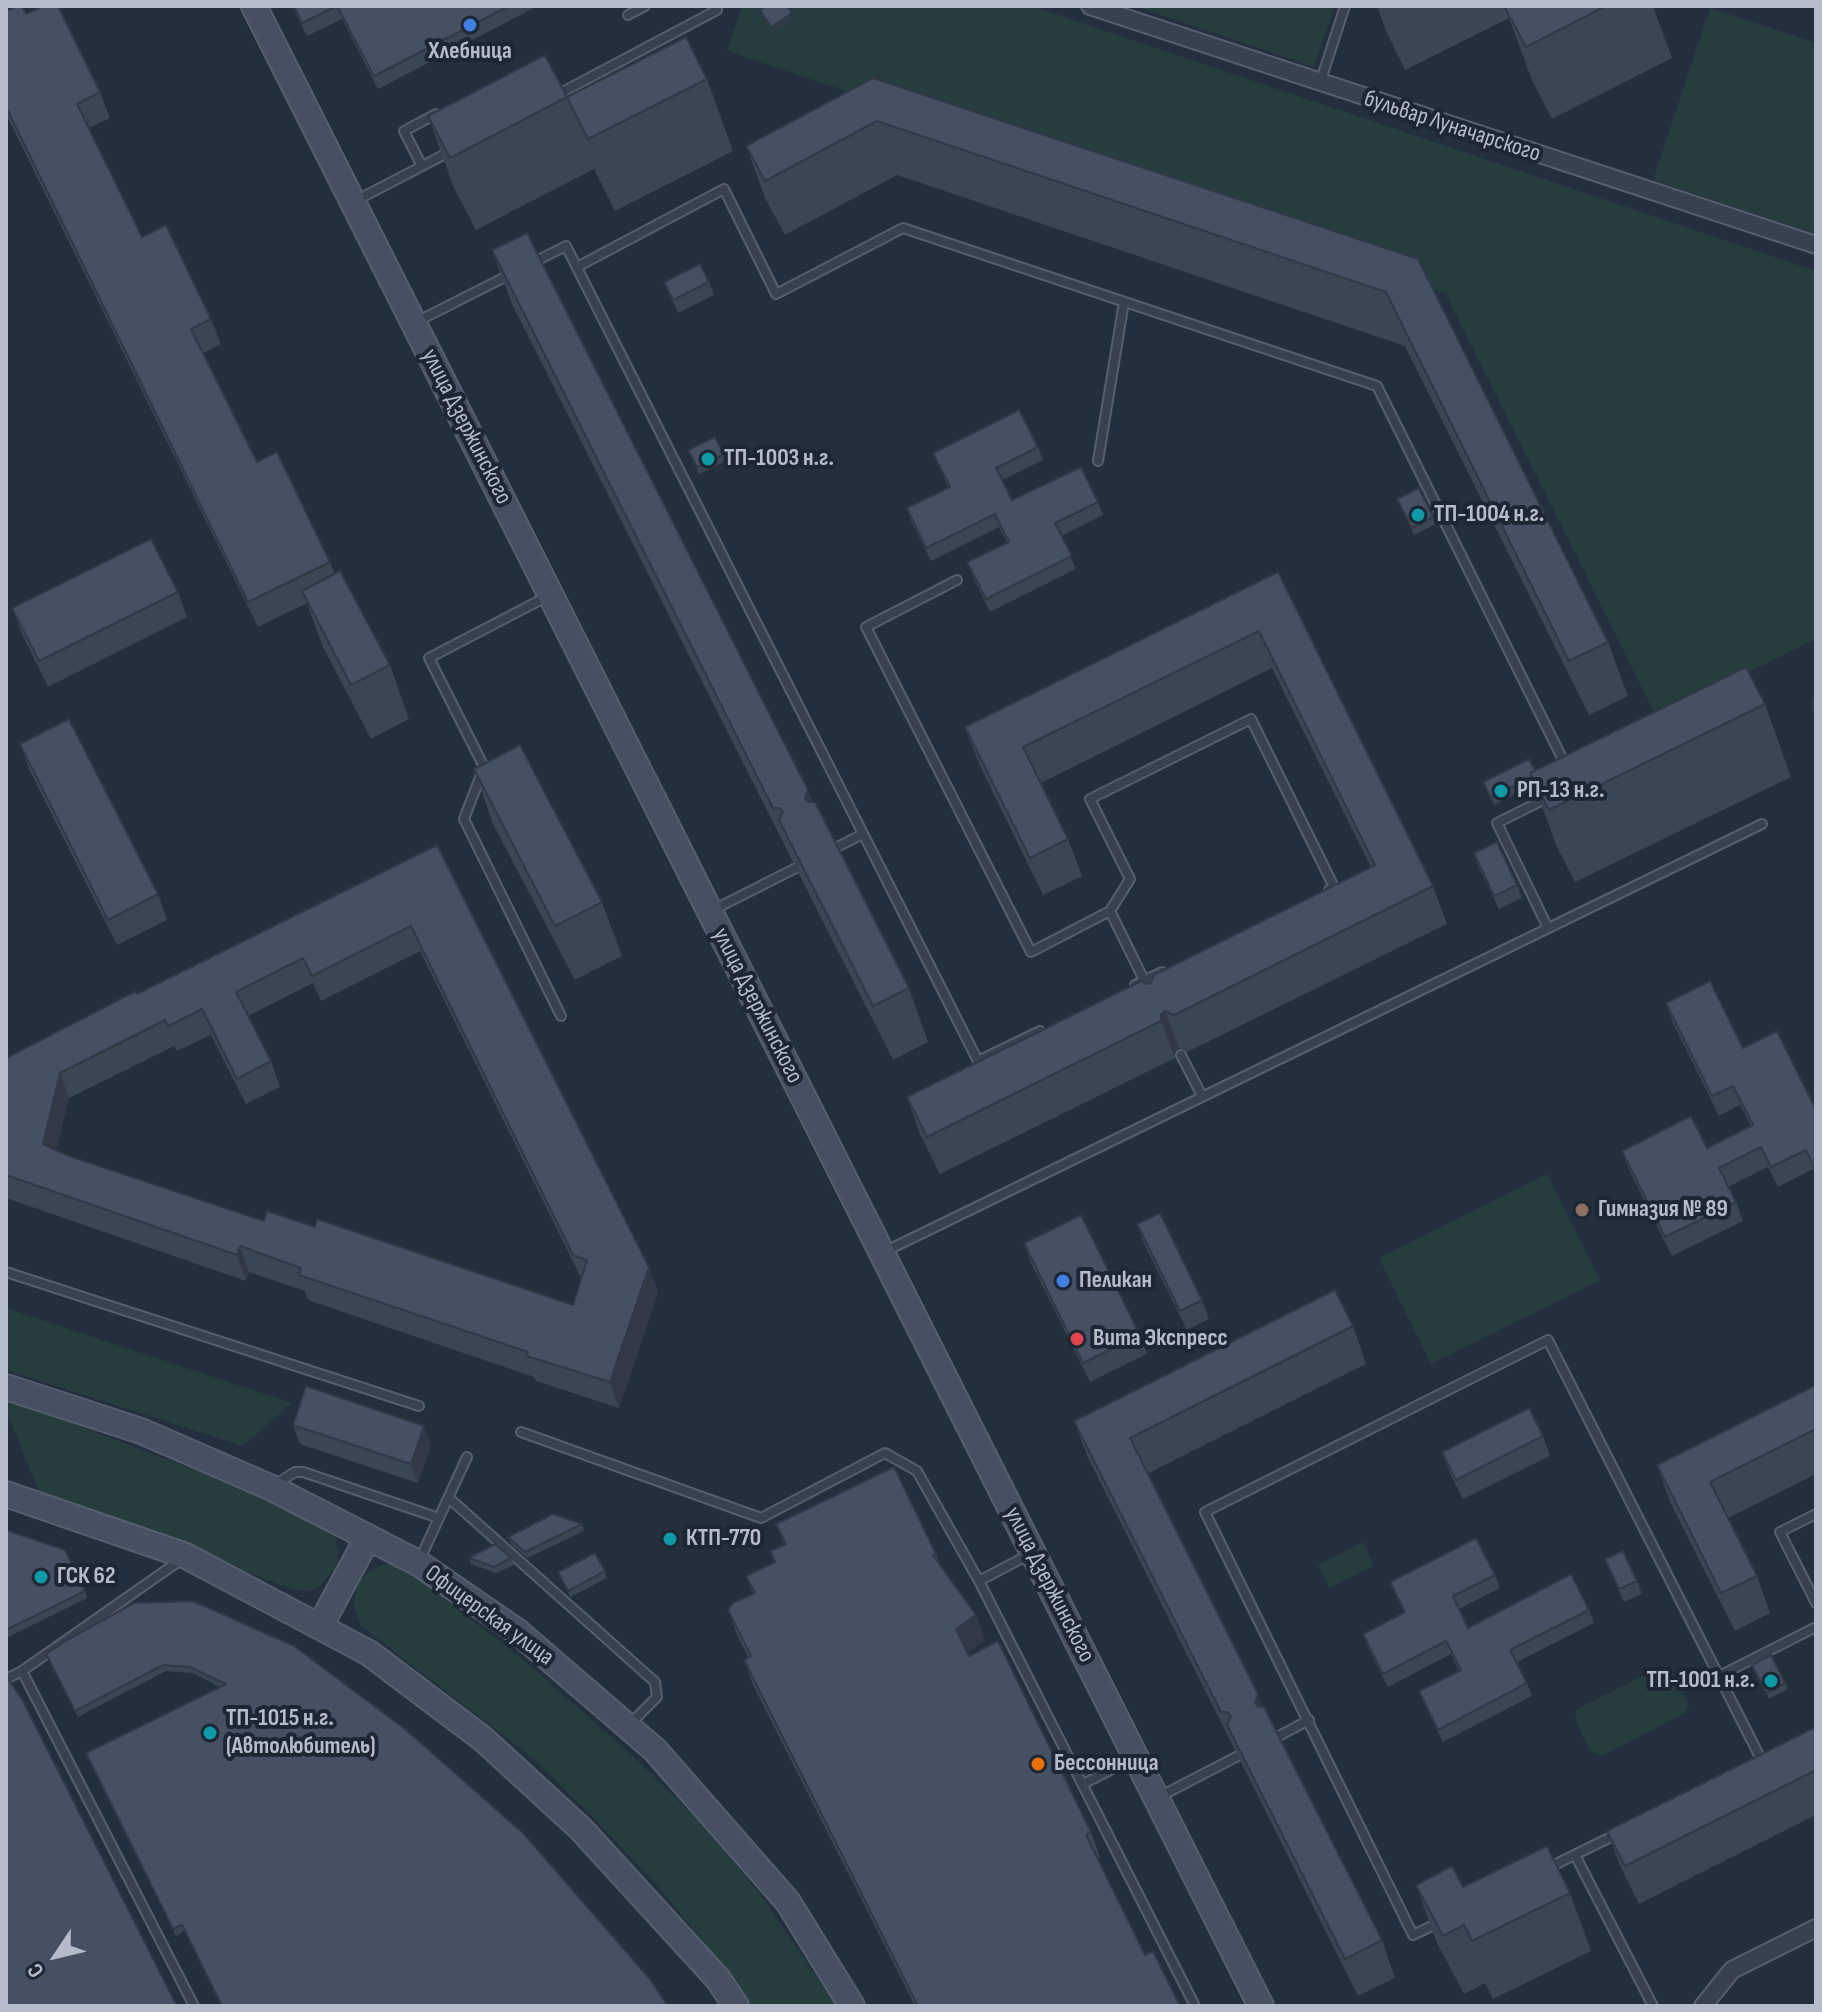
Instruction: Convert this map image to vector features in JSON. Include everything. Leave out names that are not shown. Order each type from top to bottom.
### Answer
[{"type":"main road","name":"улица Дзержинского","points":[[254,6],[1261,2006]]},
{"type":"main road","name":"Офицерская улица","points":[[6,1387],[141,1431],[272,1488],[418,1563],[518,1632],[655,1750],[788,1902],[852,2006]]},
{"type":"main road","points":[[6,1494],[186,1556],[369,1653],[483,1739],[581,1829],[718,1979],[736,2006]]},
{"type":"main road","points":[[320,1626],[368,1537]]},
{"type":"street","name":"бульвар Луначарского","points":[[1090,6],[1816,245]]},
{"type":"street","points":[[1703,2006],[1732,1970],[1816,1928]]},
{"type":"lane","points":[[628,15],[645,6]]},
{"type":"lane","points":[[1320,83],[1345,6]]},
{"type":"lane","points":[[548,99],[717,10]]},
{"type":"lane","points":[[422,166],[404,131],[448,108]]},
{"type":"lane","points":[[353,203],[464,144]]},
{"type":"lane","points":[[577,267],[724,189],[776,294],[903,228],[1377,386],[1568,772]]},
{"type":"lane","points":[[529,265],[566,246],[978,1061],[1047,1027]]},
{"type":"lane","points":[[414,323],[516,271]]},
{"type":"lane","points":[[1098,461],[1124,302]]},
{"type":"lane","points":[[957,580],[866,627],[1031,952],[1110,911],[1130,879],[1090,799],[1251,719],[1334,887],[1320,894]]},
{"type":"lane","points":[[550,595],[429,658],[484,767],[464,819],[561,1016]]},
{"type":"lane","points":[[1548,928],[1497,823],[1562,791]]},
{"type":"lane","points":[[882,1253],[1762,824]]},
{"type":"lane","points":[[831,850],[863,834]]},
{"type":"lane","points":[[710,911],[796,868]]},
{"type":"lane","points":[[1110,911],[1150,992]]},
{"type":"lane","points":[[1130,987],[1171,967]]},
{"type":"lane","points":[[1181,1055],[1202,1096]]},
{"type":"lane","points":[[6,1272],[419,1406]]},
{"type":"lane","points":[[1454,1915],[1413,1935],[1205,1512],[1548,1340],[1762,1761]]},
{"type":"lane","points":[[521,1432],[761,1518],[885,1453],[917,1471],[979,1581],[1195,2006]]},
{"type":"lane","points":[[418,1563],[467,1457]]},
{"type":"lane","points":[[272,1488],[295,1472],[303,1472],[439,1518]]},
{"type":"lane","points":[[449,1498],[655,1682],[657,1697],[628,1727]]},
{"type":"lane","points":[[1816,1514],[1780,1532],[1816,1603]]},
{"type":"lane","points":[[979,1581],[1032,1553]]},
{"type":"lane","points":[[6,1679],[22,1671],[186,1556]]},
{"type":"lane","points":[[1719,1676],[1816,1627]]},
{"type":"lane","points":[[22,1671],[194,2006]]},
{"type":"lane","points":[[1275,1738],[1309,1720]]},
{"type":"lane","points":[[1749,1768],[1776,1754]]},
{"type":"lane","points":[[1156,1798],[1238,1756]]},
{"type":"lane","points":[[1083,1784],[1136,1758]]},
{"type":"lane","points":[[1534,1875],[1628,1828]]},
{"type":"lane","points":[[1575,1855],[1653,2006]]},
{"type":"green space","points":[[742,6],[1032,6],[1816,271],[1816,639],[1657,718],[1445,293],[727,51]]},
{"type":"green space","points":[[1135,6],[1335,6],[1314,67]]},
{"type":"green space","points":[[1710,8],[1816,43],[1816,234],[1653,180]]},
{"type":"green space","points":[[1547,1174],[1600,1280],[1431,1364],[1379,1258]]},
{"type":"green space","points":[[6,1308],[292,1403],[243,1446],[6,1370]]},
{"type":"green space","points":[[6,1398],[270,1499],[333,1532],[339,1551],[336,1568],[311,1591],[293,1590],[38,1490],[6,1410]]},
{"type":"green space","points":[[1363,1542],[1374,1566],[1329,1588],[1318,1565]]},
{"type":"green space","points":[[391,1563],[432,1589],[520,1657],[633,1756],[700,1822],[761,1895],[836,2006],[748,2006],[707,1946],[655,1883],[589,1813],[529,1755],[361,1626],[353,1605],[358,1583],[366,1574]]},
{"type":"green space","points":[[1660,1667],[1669,1669],[1675,1676],[1689,1706],[1685,1713],[1602,1756],[1594,1753],[1578,1726],[1575,1716],[1578,1708]]},
{"type":"building","points":[[22,6],[26,14],[43,6],[58,6],[100,92],[77,104],[142,237],[166,225],[211,319],[191,329],[257,462],[277,452],[330,562],[248,602],[6,107],[6,11]]},
{"type":"building","points":[[294,6],[337,6],[302,23]]},
{"type":"building","points":[[337,6],[509,6],[374,76]]},
{"type":"building","points":[[767,6],[787,6],[792,13],[771,27],[760,10]]},
{"type":"building","points":[[1606,6],[1526,47],[1505,8]]},
{"type":"building","points":[[686,37],[707,79],[588,139],[567,97]]},
{"type":"building","points":[[545,55],[567,97],[450,158],[428,116]]},
{"type":"building","points":[[873,78],[1418,259],[1608,642],[1569,661],[1386,292],[877,121],[765,181],[746,146]]},
{"type":"building","points":[[527,233],[808,790],[805,798],[808,802],[815,802],[909,988],[873,1006],[779,820],[783,812],[773,808],[492,250]]},
{"type":"building","points":[[700,264],[709,282],[673,300],[664,282]]},
{"type":"building","points":[[1019,410],[1038,447],[996,468],[1012,500],[1081,467],[1098,502],[1055,523],[1072,556],[986,599],[967,562],[1009,542],[995,514],[926,548],[907,508],[950,487],[933,453]]},
{"type":"building","points":[[715,437],[724,454],[697,467],[688,450]]},
{"type":"building","name":"ТП-1004 н.г.","points":[[1419,488],[1433,517],[1412,528],[1397,499]]},
{"type":"building","points":[[151,539],[178,592],[39,661],[12,608]]},
{"type":"building","points":[[340,571],[390,665],[351,685],[302,591]]},
{"type":"building","points":[[1278,572],[1433,886],[1174,1015],[1165,1011],[1161,1014],[1161,1021],[927,1137],[907,1097],[1141,981],[1151,983],[1154,975],[1375,865],[1259,631],[1023,747],[1068,839],[1030,858],[965,727]]},
{"type":"building","points":[[1746,667],[1765,704],[1549,810],[1530,773]]},
{"type":"building","points":[[69,719],[158,894],[108,920],[20,744]]},
{"type":"building","points":[[520,745],[602,902],[555,926],[474,769]]},
{"type":"building","points":[[1529,759],[1535,770],[1530,773],[1532,777],[1491,798],[1483,782]]},
{"type":"building","points":[[1497,842],[1517,885],[1494,896],[1474,853]]},
{"type":"building","points":[[437,845],[649,1267],[610,1382],[527,1356],[528,1352],[299,1275],[301,1268],[240,1246],[237,1255],[6,1175],[6,1058],[136,991],[137,994]],"holes":[[[411,926],[573,1255],[587,1260],[573,1305],[317,1219],[315,1227],[267,1211],[264,1221],[66,1155],[43,1144],[60,1073],[165,1020],[168,1026],[202,1009],[237,1079],[271,1061],[236,992],[303,958],[312,976]]]},
{"type":"building","points":[[1710,981],[1743,1048],[1777,1031],[1816,1107],[1816,1171],[1806,1150],[1771,1167],[1761,1147],[1719,1168],[1736,1202],[1665,1237],[1622,1151],[1691,1116],[1707,1148],[1753,1125],[1733,1086],[1712,1096],[1666,1003]]},
{"type":"building","points":[[1160,1213],[1202,1300],[1180,1311],[1137,1224]]},
{"type":"building","points":[[1081,1215],[1140,1335],[1083,1363],[1024,1243]]},
{"type":"building","points":[[1335,1290],[1353,1326],[1130,1438],[1258,1694],[1255,1703],[1258,1707],[1264,1707],[1382,1940],[1345,1959],[1227,1725],[1231,1716],[1221,1712],[1074,1421]]},
{"type":"building","points":[[1816,1385],[1816,1429],[1710,1482],[1757,1576],[1721,1593],[1657,1465]]},
{"type":"building","points":[[306,1386],[424,1426],[411,1464],[293,1425]]},
{"type":"building","points":[[1529,1408],[1543,1436],[1456,1480],[1442,1452]]},
{"type":"building","points":[[894,1467],[936,1554],[933,1555],[976,1615],[956,1629],[969,1656],[998,1641],[1091,1832],[1086,1835],[1145,1955],[1153,1951],[1180,2006],[918,2006],[744,1660],[751,1656],[728,1610],[733,1603],[755,1593],[746,1576],[775,1562],[770,1551],[786,1544],[776,1524]]},
{"type":"building","points":[[553,1514],[582,1524],[525,1552],[508,1537]]},
{"type":"building","name":"ГСК 62","points":[[6,1530],[65,1550],[85,1591],[6,1630]]},
{"type":"building","points":[[1476,1538],[1495,1575],[1453,1596],[1468,1628],[1571,1574],[1589,1610],[1510,1650],[1527,1683],[1438,1730],[1419,1691],[1461,1670],[1446,1641],[1383,1674],[1363,1634],[1405,1612],[1390,1582]]},
{"type":"building","points":[[495,1544],[511,1558],[494,1567],[469,1558]]},
{"type":"building","points":[[1623,1551],[1637,1581],[1619,1589],[1605,1559]]},
{"type":"building","points":[[595,1553],[605,1571],[568,1591],[558,1572]]},
{"type":"building","points":[[193,1601],[294,1646],[405,1729],[524,1834],[649,1978],[668,2006],[222,2006],[182,1925],[173,1929],[86,1753],[226,1684],[190,1667],[163,1665],[75,1711],[46,1654],[134,1603]]},
{"type":"building","name":"ТП-1001 н.г.","points":[[1771,1655],[1785,1683],[1766,1693],[1752,1665]]},
{"type":"building","points":[[6,1678],[23,1701],[177,2006],[6,2006]]},
{"type":"building","points":[[1816,1727],[1816,1770],[1625,1866],[1607,1831]]},
{"type":"building","points":[[1547,1846],[1570,1893],[1472,1941],[1464,1925],[1443,1936],[1416,1885],[1452,1866],[1463,1887]]},
{"type":"place","name":"Хлебница","points":[[470,25]]},
{"type":"place","name":"ТП-1003 н.г.","points":[[708,459]]},
{"type":"place","name":"ТП-1004 н.г.","points":[[1418,515]]},
{"type":"place","name":"РП-13 н.г.","points":[[1501,791]]},
{"type":"place","name":"Гимназия № 89","points":[[1582,1210]]},
{"type":"place","name":"Пеликан","points":[[1063,1281]]},
{"type":"place","name":"Вита Экспресс","points":[[1077,1339]]},
{"type":"place","name":"КТП-770","points":[[670,1539]]},
{"type":"place","name":"ГСК 62","points":[[41,1577]]},
{"type":"place","name":"ТП-1001 н.г.","points":[[1771,1681]]},
{"type":"place","name":"ТП-1015 н.г. (Автолюбитель)","points":[[210,1733]]},
{"type":"place","name":"Бессонница","points":[[1038,1764]]}]
